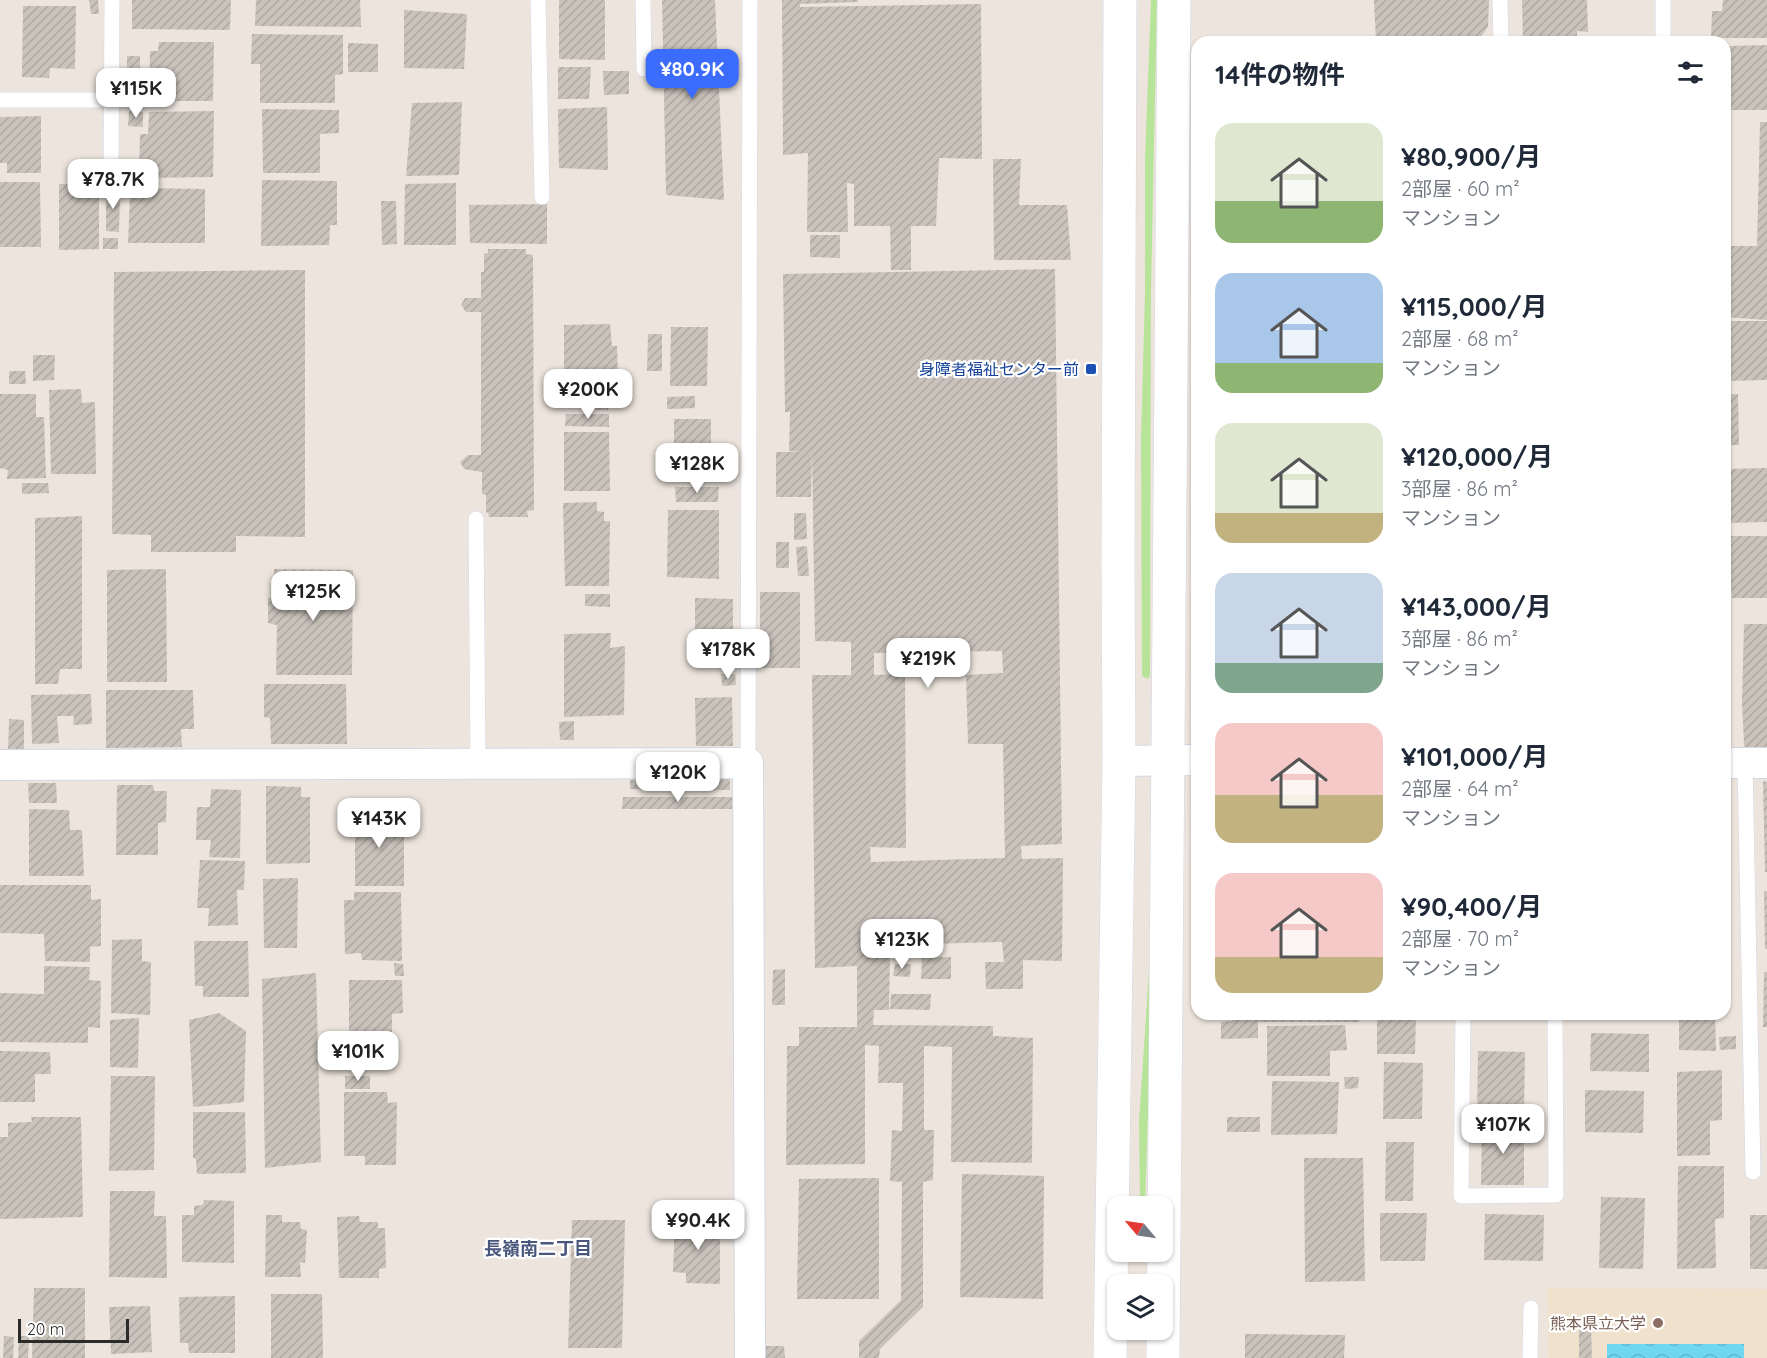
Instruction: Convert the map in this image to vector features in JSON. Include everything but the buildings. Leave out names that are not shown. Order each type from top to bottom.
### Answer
[{"type":"street","points":[[1110,1358],[1119,761],[1120,0]]},
{"type":"street","points":[[1164,1358],[1183,760],[1174,0]]},
{"type":"street","points":[[1119,761],[1183,760]]},
{"type":"street","points":[[0,765],[748,763],[750,1358]]},
{"type":"lane","points":[[111,175],[112,0]]},
{"type":"lane","points":[[538,0],[542,197]]},
{"type":"lane","points":[[644,0],[644,69]]},
{"type":"lane","points":[[748,763],[750,0]]},
{"type":"lane","points":[[1500,0],[1501,36]]},
{"type":"lane","points":[[1663,0],[1663,36]]},
{"type":"lane","points":[[0,100],[111,100]]},
{"type":"lane","points":[[476,519],[478,764]]},
{"type":"lane","points":[[1746,763],[1753,1172]]},
{"type":"lane","points":[[1462,1020],[1461,1196],[1556,1195],[1555,1020]]},
{"type":"lane","points":[[1530,1358],[1531,1308]]},
{"type":"shaded area","name":"熊本県立大学","points":[[1547,1288],[1767,1289],[1767,1358],[1549,1358]]},
{"type":"green space","points":[[1151,0],[1157,0],[1151,292],[1150,675],[1148,679],[1142,676],[1141,439],[1145,292],[1145,158]]},
{"type":"green space","points":[[1152,926],[1145,1196],[1140,1196],[1139,1121]]},
{"type":"water","points":[[1607,1344],[1744,1344],[1744,1358],[1607,1358]]},
{"type":"place","name":"身障者福祉センター前","points":[[1091,369]]},
{"type":"place","name":"熊本県立大学","points":[[1658,1323]]},
{"type":"district","name":"長嶺南二丁目","points":[[538,1248]]}]
